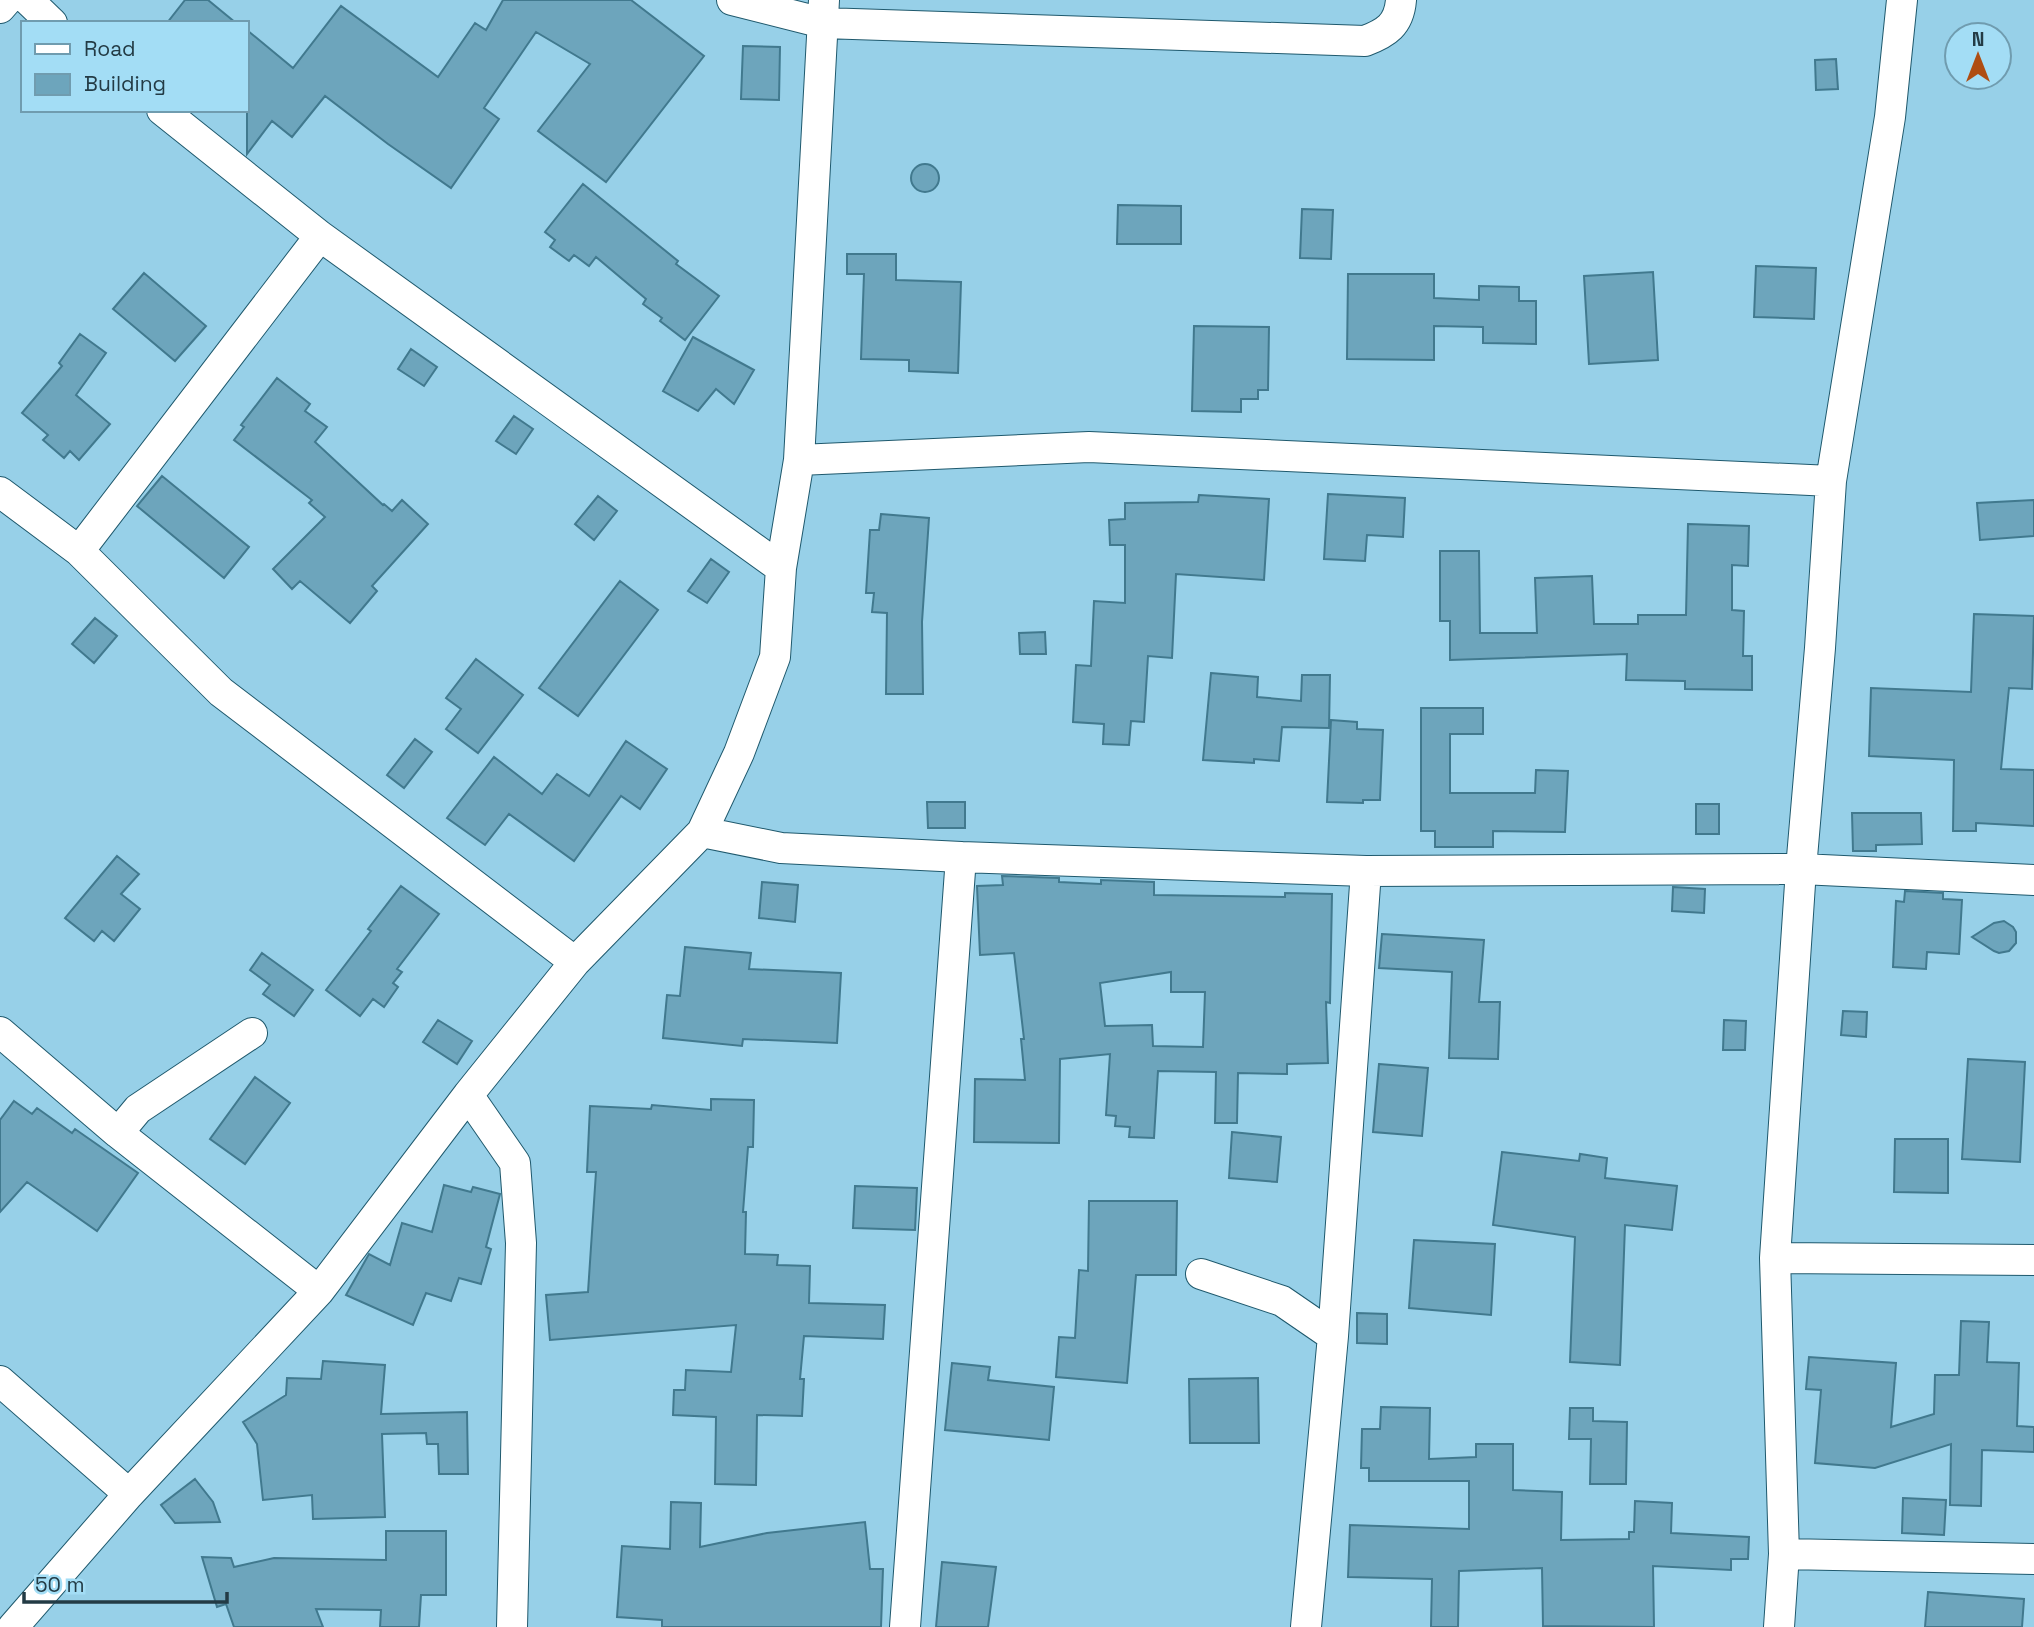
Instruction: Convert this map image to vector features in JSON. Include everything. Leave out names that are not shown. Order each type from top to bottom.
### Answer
[{"type":"street","points":[[0,9],[7,0]]},
{"type":"street","points":[[732,0],[823,12],[1365,41],[1386,33],[1400,12],[1401,0]]},
{"type":"street","points":[[1779,1627],[1784,1554],[1775,1258],[1830,481],[1890,117],[1902,0]]},
{"type":"street","points":[[13,1627],[129,1494],[319,1291],[468,1095],[575,962],[702,832],[739,753],[775,657],[781,568],[799,460],[823,12]]},
{"type":"street","points":[[165,112],[320,236],[781,568]]},
{"type":"street","points":[[79,551],[320,236]]},
{"type":"street","points":[[799,460],[1089,447],[1830,481]]},
{"type":"street","points":[[0,492],[79,551],[221,692],[575,962]]},
{"type":"street","points":[[702,832],[781,848],[961,857],[1366,871],[1801,869],[2034,880]]},
{"type":"street","points":[[905,1627],[961,857]]},
{"type":"street","points":[[1306,1627],[1333,1336],[1366,871]]},
{"type":"street","points":[[0,1032],[118,1133],[319,1291]]},
{"type":"street","points":[[118,1133],[138,1109],[253,1033]]},
{"type":"street","points":[[468,1095],[515,1163],[521,1257],[512,1627]]},
{"type":"street","points":[[1775,1258],[2034,1260]]},
{"type":"street","points":[[1201,1274],[1282,1300],[1333,1336]]},
{"type":"street","points":[[0,1381],[129,1494]]},
{"type":"street","points":[[1784,1554],[2034,1559]]},
{"type":"building","points":[[185,0],[208,0],[234,21],[169,21]]},
{"type":"building","points":[[503,0],[631,0],[704,56],[606,182],[538,131],[590,64],[536,32],[484,108],[499,119],[451,188],[325,96],[292,137],[272,121],[247,154],[248,31],[293,68],[341,6],[438,77],[475,23],[486,30]]},
{"type":"building","points":[[743,46],[780,47],[779,100],[741,99]]},
{"type":"building","points":[[1836,59],[1838,89],[1816,90],[1815,60]]},
{"type":"building","points":[[925,164],[935,168],[939,178],[935,188],[925,192],[915,188],[911,178],[915,168]]},
{"type":"building","points":[[583,184],[678,261],[676,264],[719,296],[685,340],[643,304],[646,299],[596,257],[589,266],[574,255],[569,261],[550,247],[555,240],[545,232]]},
{"type":"building","points":[[1118,205],[1181,206],[1181,244],[1117,244]]},
{"type":"building","points":[[1302,209],[1333,210],[1331,259],[1300,258]]},
{"type":"building","points":[[847,254],[896,254],[896,280],[961,282],[958,373],[909,371],[909,360],[861,359],[864,274],[847,274]]},
{"type":"building","points":[[1756,266],[1816,268],[1814,319],[1754,317]]},
{"type":"building","points":[[1653,272],[1658,360],[1589,364],[1584,276]]},
{"type":"building","points":[[144,273],[206,326],[175,361],[113,309]]},
{"type":"building","points":[[1348,274],[1434,274],[1434,298],[1479,300],[1479,286],[1519,287],[1519,301],[1536,301],[1536,344],[1483,343],[1483,327],[1434,326],[1434,360],[1347,359]]},
{"type":"building","points":[[1194,326],[1269,327],[1268,390],[1258,390],[1258,399],[1241,399],[1241,412],[1192,411]]},
{"type":"building","points":[[80,334],[106,353],[76,395],[110,424],[79,460],[70,451],[64,458],[43,440],[48,435],[22,413],[62,366],[59,363]]},
{"type":"building","points":[[693,337],[754,370],[734,404],[716,389],[698,411],[663,391]]},
{"type":"building","points":[[411,349],[437,367],[424,386],[398,369]]},
{"type":"building","points":[[277,378],[310,404],[305,411],[327,427],[315,442],[383,505],[392,511],[402,500],[428,524],[372,586],[377,591],[350,623],[300,581],[292,589],[273,569],[325,517],[309,503],[312,500],[234,440],[244,427],[241,425]]},
{"type":"building","points":[[514,416],[533,429],[516,454],[496,441]]},
{"type":"building","points":[[162,476],[249,547],[224,578],[137,506]]},
{"type":"building","points":[[1328,494],[1405,498],[1403,537],[1367,535],[1365,561],[1324,559]]},
{"type":"building","points":[[1199,495],[1269,499],[1264,580],[1176,574],[1172,658],[1148,656],[1144,722],[1131,721],[1129,745],[1103,744],[1104,724],[1073,722],[1076,665],[1091,666],[1094,601],[1125,603],[1125,545],[1110,545],[1109,520],[1125,519],[1125,503],[1198,502]]},
{"type":"building","points":[[598,496],[617,511],[594,540],[575,524]]},
{"type":"building","points":[[2034,500],[2034,536],[1980,540],[1977,503]]},
{"type":"building","points":[[881,514],[929,518],[922,622],[923,694],[886,694],[887,613],[872,612],[874,593],[866,593],[870,530],[879,530]]},
{"type":"building","points":[[1688,524],[1749,526],[1748,566],[1732,565],[1732,610],[1744,611],[1743,656],[1752,656],[1752,690],[1685,689],[1685,681],[1626,680],[1627,654],[1450,660],[1450,621],[1440,621],[1440,551],[1479,551],[1480,633],[1537,633],[1535,578],[1592,576],[1594,624],[1638,624],[1638,615],[1686,615]]},
{"type":"building","points":[[711,559],[729,572],[707,603],[688,591]]},
{"type":"building","points":[[620,581],[658,610],[578,716],[539,688]]},
{"type":"building","points":[[1974,614],[2034,616],[2032,689],[2009,688],[2001,769],[2034,770],[2034,826],[1976,823],[1976,831],[1953,831],[1954,760],[1869,756],[1871,688],[1971,692]]},
{"type":"building","points":[[95,618],[117,636],[94,663],[72,644]]},
{"type":"building","points":[[1045,632],[1046,654],[1020,654],[1019,633]]},
{"type":"building","points":[[476,659],[523,695],[478,753],[446,729],[461,709],[446,698]]},
{"type":"building","points":[[1211,673],[1258,677],[1257,697],[1301,701],[1302,675],[1330,675],[1329,728],[1282,727],[1279,761],[1254,759],[1254,763],[1203,760]]},
{"type":"building","points":[[1421,708],[1483,708],[1483,734],[1450,734],[1450,793],[1535,793],[1536,770],[1568,771],[1565,832],[1493,831],[1493,847],[1435,847],[1435,831],[1421,831]]},
{"type":"building","points":[[1331,720],[1357,722],[1357,729],[1383,730],[1380,800],[1363,800],[1363,803],[1327,802]]},
{"type":"building","points":[[415,739],[432,752],[404,788],[387,775]]},
{"type":"building","points":[[626,741],[667,769],[640,809],[621,796],[574,861],[509,814],[485,845],[447,818],[494,757],[542,794],[557,774],[589,796]]},
{"type":"building","points":[[927,802],[965,802],[965,828],[928,828]]},
{"type":"building","points":[[1696,804],[1719,804],[1719,834],[1696,834]]},
{"type":"building","points":[[1852,813],[1921,813],[1922,844],[1876,845],[1876,851],[1853,851]]},
{"type":"building","points":[[117,856],[139,874],[121,894],[140,909],[114,941],[102,931],[94,941],[65,918]]},
{"type":"building","points":[[1002,876],[1059,878],[1059,882],[1101,884],[1101,880],[1154,882],[1154,895],[1285,897],[1285,893],[1332,894],[1330,1003],[1326,1002],[1328,1063],[1287,1064],[1287,1074],[1238,1073],[1237,1123],[1215,1123],[1216,1072],[1158,1071],[1154,1138],[1129,1137],[1130,1127],[1115,1126],[1116,1116],[1106,1115],[1110,1054],[1060,1059],[1059,1143],[974,1142],[975,1079],[1025,1080],[1021,1039],[1024,1039],[1014,953],[980,955],[977,886],[1003,885]],"holes":[[[1171,972],[1171,992],[1205,992],[1203,1047],[1153,1046],[1152,1025],[1105,1026],[1100,983]]]},
{"type":"building","points":[[762,882],[798,885],[795,922],[759,918]]},
{"type":"building","points":[[401,886],[439,914],[397,969],[402,972],[393,983],[398,987],[384,1007],[373,999],[360,1016],[326,990]]},
{"type":"building","points":[[1673,887],[1705,889],[1704,913],[1672,911]]},
{"type":"building","points":[[1905,891],[1943,893],[1943,899],[1962,900],[1959,954],[1927,952],[1926,969],[1893,967],[1896,901],[1904,902]]},
{"type":"building","points":[[2004,921],[2016,932],[2016,943],[2009,951],[1999,953],[1972,937],[1994,923]]},
{"type":"building","points":[[1382,934],[1484,940],[1479,1002],[1500,1002],[1498,1059],[1449,1058],[1452,972],[1379,968]]},
{"type":"building","points":[[685,947],[751,953],[749,969],[841,973],[837,1043],[743,1039],[742,1046],[663,1038],[667,995],[680,996]]},
{"type":"building","points":[[262,953],[313,990],[294,1016],[263,994],[270,985],[250,970]]},
{"type":"building","points":[[1843,1011],[1867,1012],[1866,1037],[1841,1035]]},
{"type":"building","points":[[438,1020],[472,1041],[457,1064],[423,1042]]},
{"type":"building","points":[[1724,1020],[1746,1021],[1745,1050],[1723,1050]]},
{"type":"building","points":[[1968,1059],[2025,1062],[2020,1162],[1962,1159]]},
{"type":"building","points":[[1379,1064],[1428,1068],[1422,1136],[1373,1132]]},
{"type":"building","points":[[255,1077],[290,1103],[245,1164],[210,1139]]},
{"type":"building","points":[[711,1099],[754,1100],[753,1147],[748,1147],[743,1212],[746,1212],[745,1254],[778,1255],[777,1265],[810,1266],[809,1303],[885,1305],[883,1339],[804,1336],[800,1379],[804,1379],[802,1416],[757,1415],[756,1485],[715,1484],[716,1417],[673,1415],[674,1390],[685,1390],[686,1370],[731,1372],[736,1325],[550,1340],[546,1295],[588,1292],[596,1172],[587,1172],[590,1106],[651,1109],[652,1105],[711,1110]]},
{"type":"building","points":[[14,1101],[32,1114],[37,1108],[72,1133],[75,1129],[138,1173],[97,1231],[27,1182],[0,1212],[0,1120]]},
{"type":"building","points":[[1232,1132],[1281,1137],[1277,1182],[1229,1178]]},
{"type":"building","points":[[1895,1139],[1948,1139],[1948,1193],[1894,1192]]},
{"type":"building","points":[[1502,1152],[1579,1161],[1580,1154],[1607,1158],[1605,1178],[1677,1186],[1672,1230],[1625,1225],[1620,1365],[1570,1362],[1575,1237],[1493,1225]]},
{"type":"building","points":[[444,1185],[471,1192],[473,1187],[500,1194],[486,1247],[491,1249],[481,1284],[459,1278],[451,1301],[426,1293],[413,1325],[346,1295],[369,1254],[390,1265],[402,1223],[432,1232]]},
{"type":"building","points":[[855,1186],[917,1188],[915,1230],[853,1228]]},
{"type":"building","points":[[1089,1201],[1177,1201],[1176,1275],[1136,1275],[1127,1383],[1056,1377],[1059,1337],[1075,1338],[1079,1270],[1088,1271]]},
{"type":"building","points":[[1414,1240],[1495,1244],[1491,1315],[1409,1308]]},
{"type":"building","points":[[1357,1313],[1387,1314],[1387,1344],[1357,1343]]},
{"type":"building","points":[[1961,1321],[1989,1322],[1987,1362],[2019,1363],[2017,1426],[2034,1427],[2034,1452],[1982,1450],[1981,1506],[1950,1505],[1951,1444],[1875,1468],[1815,1463],[1821,1390],[1806,1389],[1809,1357],[1896,1363],[1891,1427],[1934,1414],[1935,1375],[1959,1375]]},
{"type":"building","points":[[323,1361],[385,1365],[381,1414],[467,1412],[468,1474],[439,1474],[438,1444],[427,1444],[426,1433],[382,1434],[385,1517],[313,1519],[312,1495],[263,1500],[257,1444],[243,1422],[286,1395],[287,1378],[321,1379]]},
{"type":"building","points":[[952,1363],[990,1367],[988,1380],[1054,1387],[1049,1440],[945,1430]]},
{"type":"building","points":[[1258,1378],[1259,1443],[1190,1443],[1189,1379]]},
{"type":"building","points":[[1381,1407],[1430,1408],[1429,1459],[1476,1457],[1476,1444],[1513,1444],[1513,1490],[1562,1492],[1561,1540],[1629,1539],[1629,1532],[1634,1532],[1635,1501],[1672,1503],[1671,1533],[1749,1537],[1748,1559],[1731,1559],[1731,1570],[1653,1566],[1654,1627],[1543,1626],[1542,1568],[1459,1571],[1458,1627],[1431,1627],[1432,1579],[1348,1577],[1350,1525],[1469,1529],[1469,1481],[1369,1481],[1369,1468],[1361,1468],[1362,1429],[1380,1429]]},
{"type":"building","points":[[1570,1408],[1593,1408],[1593,1421],[1627,1422],[1626,1484],[1590,1484],[1591,1439],[1569,1439]]},
{"type":"building","points":[[195,1479],[213,1502],[220,1522],[175,1523],[161,1505]]},
{"type":"building","points":[[1903,1498],[1946,1500],[1944,1535],[1902,1533]]},
{"type":"building","points":[[671,1502],[701,1503],[700,1547],[767,1533],[865,1522],[870,1569],[883,1569],[881,1627],[662,1627],[662,1620],[617,1617],[622,1546],[670,1549]]},
{"type":"building","points":[[386,1531],[446,1531],[446,1595],[421,1595],[419,1627],[380,1627],[381,1610],[316,1609],[323,1627],[234,1627],[226,1604],[217,1607],[202,1557],[231,1558],[234,1567],[274,1558],[386,1560]]},
{"type":"building","points":[[942,1562],[996,1567],[988,1627],[936,1627]]},
{"type":"building","points":[[1928,1592],[2024,1599],[2022,1627],[1925,1627]]}]
